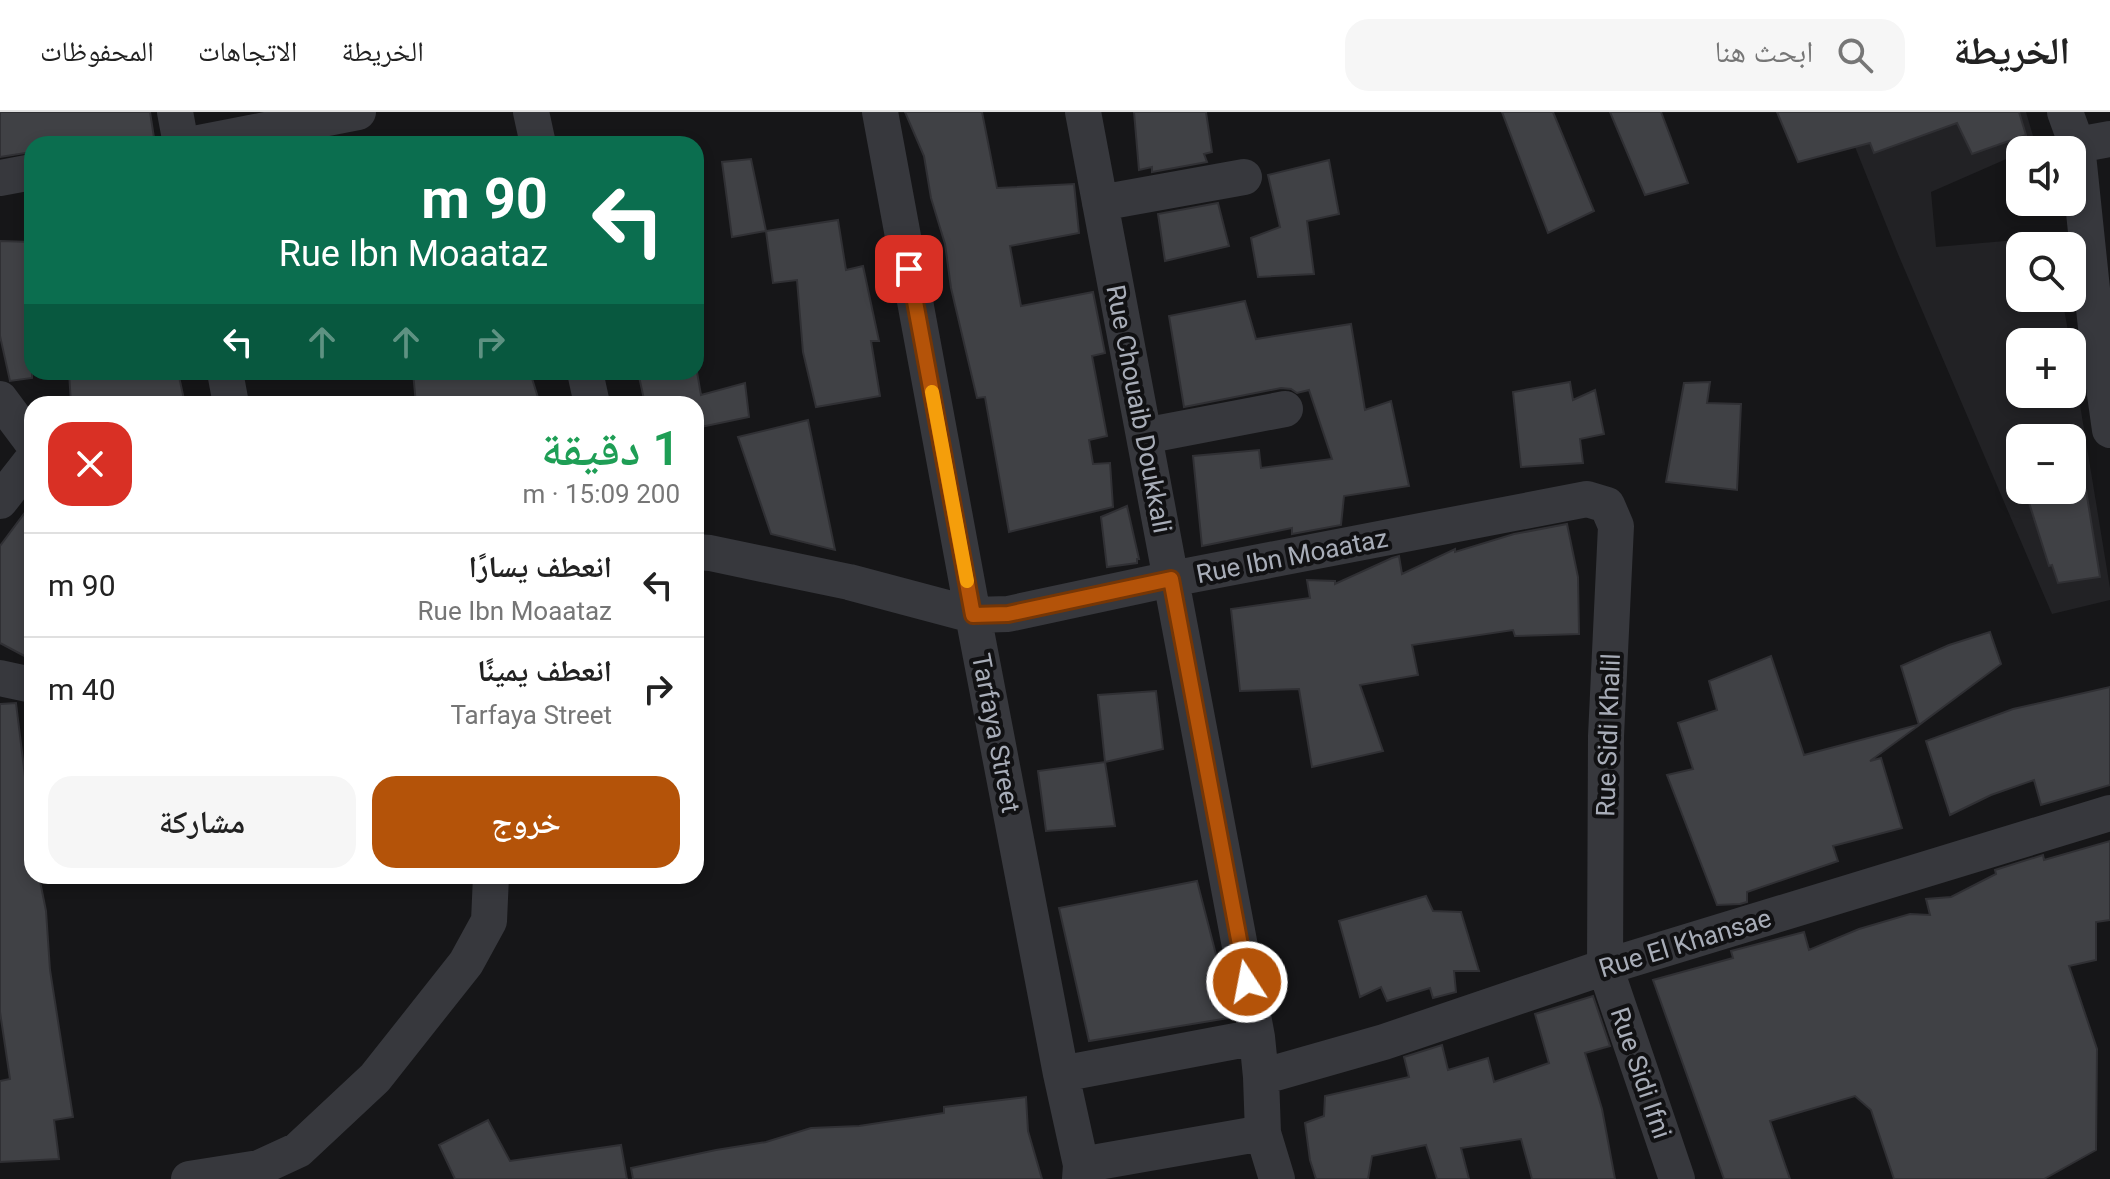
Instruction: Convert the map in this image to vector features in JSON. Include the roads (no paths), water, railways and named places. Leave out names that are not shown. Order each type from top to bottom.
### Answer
[{"type":"street","points":[[175,112],[180,136]]},
{"type":"street","points":[[235,136],[358,112]]},
{"type":"street","points":[[531,112],[536,136]]},
{"type":"street","name":"Tarfaya Street","points":[[880,112],[1081,1172]]},
{"type":"street","name":"Rue Chouaib Doukkali","points":[[1083,112],[1257,1037],[1263,1133],[1277,1179]]},
{"type":"street","points":[[2084,132],[2097,337],[2110,430]]},
{"type":"street","points":[[0,178],[24,174]]},
{"type":"street","points":[[1100,203],[1244,177]]},
{"type":"street","points":[[0,399],[24,431]]},
{"type":"street","points":[[1144,436],[1285,409]]},
{"type":"street","points":[[0,501],[24,470]]},
{"type":"street","name":"Rue Ibn Moaataz","points":[[704,553],[849,582],[973,615],[1008,614],[1171,579],[1587,499],[1607,505]]},
{"type":"street","name":"Rue Sidi Khalil","points":[[1605,967],[1606,736],[1616,526],[1607,505]]},
{"type":"street","points":[[0,678],[24,683]]},
{"type":"street","name":"Rue El Khansae","points":[[1261,1077],[1384,1042],[1605,967],[2110,813]]},
{"type":"street","points":[[189,1179],[259,1168],[298,1150],[375,1078],[466,963],[489,921],[491,884]]},
{"type":"street","name":"Rue Sidi Ifni","points":[[1605,967],[1677,1179]]},
{"type":"street","points":[[1061,1074],[1257,1037]]},
{"type":"street","points":[[1081,1172],[1263,1133]]}]
